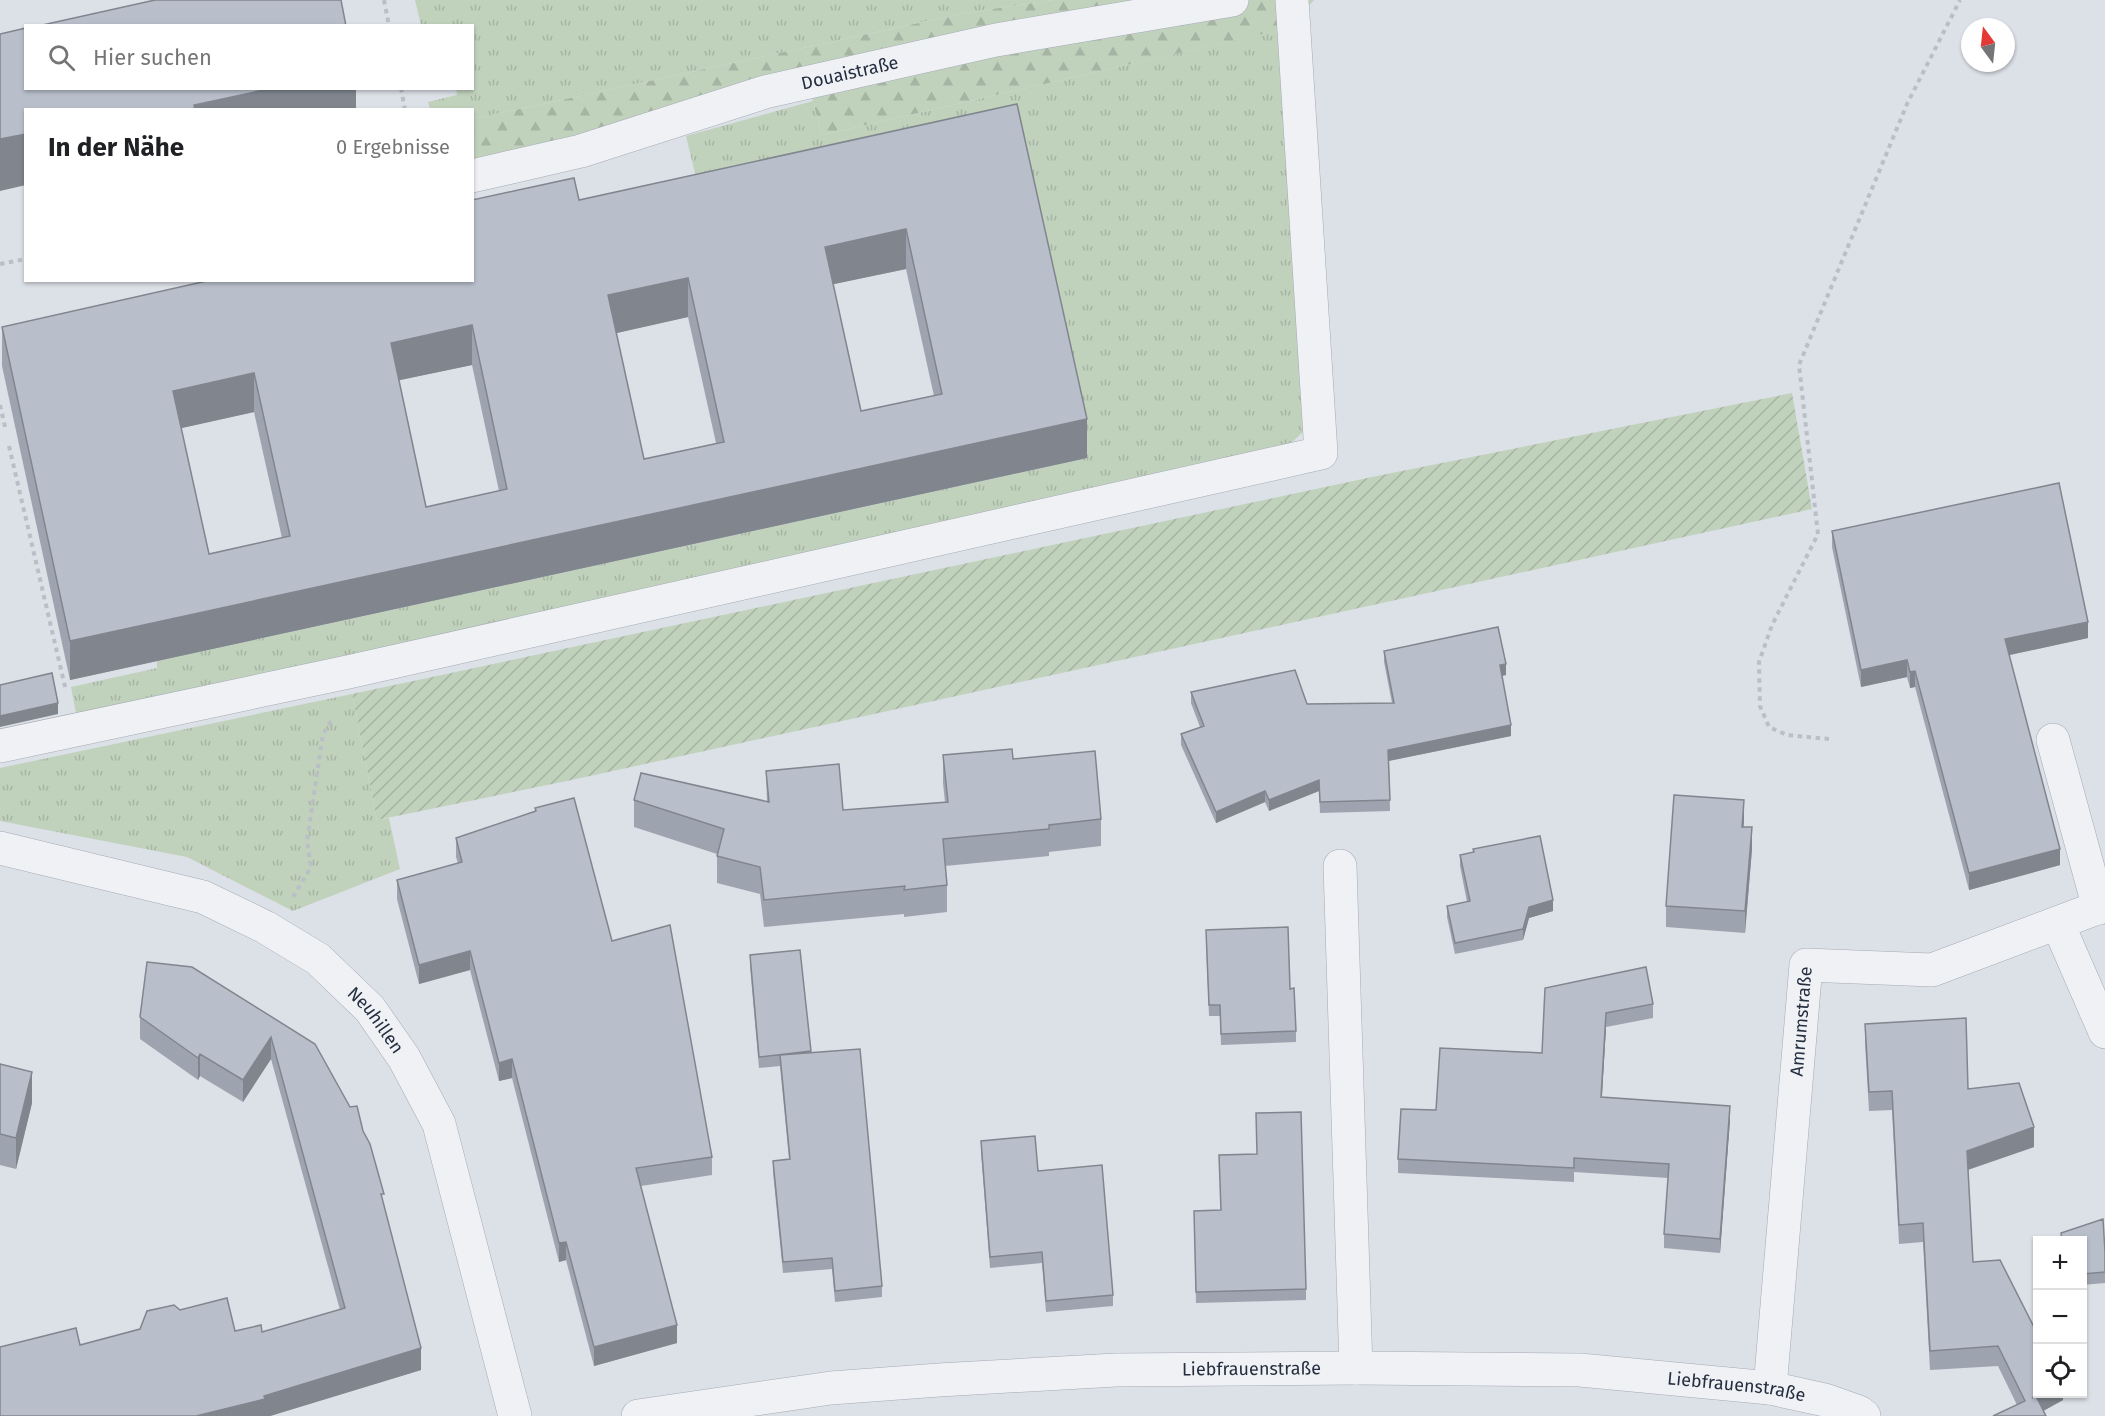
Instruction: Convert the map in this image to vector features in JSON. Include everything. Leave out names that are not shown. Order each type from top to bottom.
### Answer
[{"type":"street","name":"Douaistraße","points":[[474,177],[581,151],[765,92],[996,40],[1232,0]]},
{"type":"street","points":[[0,747],[348,672],[1322,453],[1292,0]]},
{"type":"street","points":[[2053,740],[2102,907]]},
{"type":"street","name":"Neuhillen","points":[[0,848],[203,897],[265,927],[318,959],[370,1008],[404,1058],[439,1124],[515,1416]]},
{"type":"street","points":[[1340,867],[1356,1368]]},
{"type":"street","name":"Amrumstraße","points":[[1770,1388],[1806,965],[1932,970],[2102,907]]},
{"type":"street","points":[[2058,924],[2105,1032]]},
{"type":"street","name":"Liebfrauenstraße","points":[[638,1416],[831,1388],[939,1380],[1116,1370],[1356,1368],[1580,1371],[1770,1388],[1825,1400],[1859,1412],[1864,1416]]},
{"type":"path","points":[[384,0],[389,24]]},
{"type":"path","points":[[1829,739],[1787,735],[1768,727],[1760,706],[1759,662],[1772,625],[1818,534],[1799,366],[1907,104],[1960,0]]},
{"type":"path","points":[[401,90],[405,108]]},
{"type":"path","points":[[0,264],[24,259]]},
{"type":"path","points":[[0,405],[6,431]]},
{"type":"path","points":[[9,446],[74,730]]},
{"type":"path","points":[[311,867],[307,841],[323,734],[342,703],[348,672]]},
{"type":"green space","points":[[415,0],[1053,0],[965,13],[474,119],[474,108],[430,108],[428,102],[457,95],[456,90],[474,90],[474,24],[421,24]]},
{"type":"green space","points":[[1053,0],[1314,0],[1288,28],[822,135],[805,72],[474,163],[474,119],[965,13]]},
{"type":"green space","points":[[1283,29],[1308,413],[1303,432],[1290,444],[77,719],[71,687],[157,668],[157,661],[1087,458],[1017,143],[699,190],[686,136],[813,101],[822,135]]},
{"type":"green space","points":[[1792,393],[1812,509],[567,781],[377,820],[352,694],[1372,477]]},
{"type":"green space","points":[[352,694],[377,820],[389,818],[400,869],[293,911],[187,857],[0,821],[0,768]]},
{"type":"building","points":[[155,0],[341,0],[346,24],[47,24]]},
{"type":"building","points":[[24,28],[24,90],[264,90],[194,105],[195,108],[24,108],[24,134],[0,139],[0,34]]},
{"type":"building","points":[[1017,104],[1087,419],[70,641],[2,327],[202,282],[474,282],[474,200],[574,178],[579,200]],"holes":[[[906,229],[942,394],[861,411],[825,247]],[[688,278],[724,442],[644,459],[608,295]],[[472,325],[507,489],[426,507],[391,343]],[[254,373],[290,536],[209,554],[173,391]]]},
{"type":"building","points":[[2059,483],[2088,622],[2005,639],[2060,849],[1969,873],[1915,671],[1910,672],[1907,660],[1861,670],[1832,531]]},
{"type":"building","points":[[1498,627],[1506,664],[1500,665],[1511,725],[1388,750],[1390,800],[1320,802],[1319,780],[1269,800],[1265,791],[1216,812],[1181,734],[1204,726],[1191,692],[1295,670],[1307,704],[1394,703],[1384,651]]},
{"type":"building","points":[[52,673],[58,703],[0,716],[0,685]]},
{"type":"building","points":[[1012,749],[1013,759],[1095,751],[1101,819],[1049,825],[1049,829],[943,839],[947,885],[904,890],[905,886],[764,900],[760,867],[717,856],[724,829],[634,800],[641,773],[769,802],[766,771],[839,764],[843,810],[948,802],[943,755]]},
{"type":"building","points":[[1674,795],[1744,800],[1742,827],[1752,827],[1745,911],[1666,906]]},
{"type":"building","points":[[574,798],[612,941],[670,925],[712,1157],[636,1168],[677,1325],[594,1347],[566,1242],[559,1243],[512,1059],[499,1063],[470,951],[419,965],[397,880],[462,862],[456,838],[536,811],[535,808]]},
{"type":"building","points":[[1540,836],[1553,900],[1529,907],[1523,929],[1455,943],[1447,906],[1470,901],[1460,855],[1474,852],[1473,849]]},
{"type":"building","points":[[1288,927],[1290,989],[1294,988],[1296,1031],[1221,1034],[1220,1005],[1209,1005],[1206,930]]},
{"type":"building","points":[[800,950],[811,1051],[759,1057],[750,955]]},
{"type":"building","points":[[147,962],[192,967],[315,1044],[350,1107],[357,1106],[384,1194],[381,1194],[421,1348],[264,1396],[265,1399],[196,1416],[0,1416],[0,1347],[76,1328],[80,1345],[140,1329],[147,1311],[174,1305],[180,1310],[227,1298],[235,1331],[261,1325],[262,1332],[345,1308],[271,1037],[243,1080],[200,1054],[198,1058],[140,1017]]},
{"type":"building","points":[[1646,967],[1653,1004],[1606,1013],[1601,1097],[1730,1106],[1720,1239],[1664,1234],[1669,1164],[1574,1158],[1574,1168],[1398,1159],[1401,1109],[1436,1110],[1440,1048],[1542,1053],[1545,988]]},
{"type":"building","points":[[1966,1018],[1968,1089],[2019,1083],[2034,1127],[1967,1151],[1973,1262],[2000,1260],[2033,1325],[2033,1398],[2037,1398],[2046,1416],[1993,1416],[2025,1401],[1998,1346],[1930,1351],[1923,1223],[1899,1225],[1892,1091],[1869,1092],[1865,1024]]},
{"type":"building","points":[[860,1049],[882,1286],[835,1291],[832,1258],[783,1262],[773,1161],[790,1159],[780,1055]]},
{"type":"building","points":[[0,1064],[32,1072],[16,1138],[0,1134]]},
{"type":"building","points":[[1301,1112],[1306,1289],[1196,1292],[1194,1211],[1221,1210],[1219,1155],[1257,1154],[1256,1113]]},
{"type":"building","points":[[1035,1136],[1038,1171],[1102,1165],[1113,1295],[1046,1301],[1042,1252],[990,1257],[981,1141]]},
{"type":"building","points":[[2103,1219],[2105,1272],[2087,1274],[2087,1236],[2061,1236],[2061,1233]]}]
